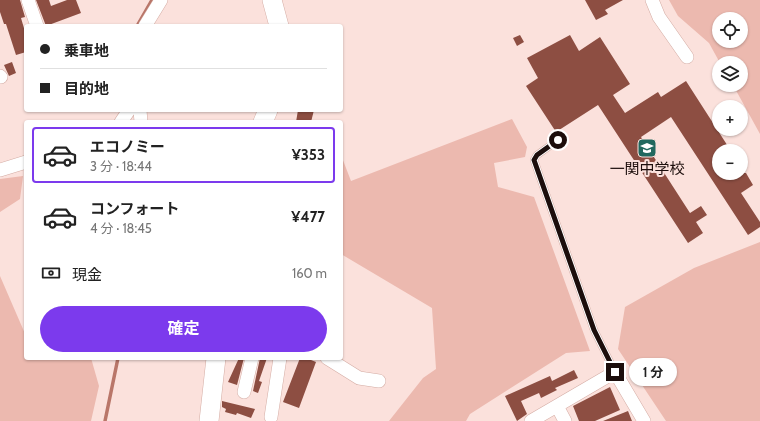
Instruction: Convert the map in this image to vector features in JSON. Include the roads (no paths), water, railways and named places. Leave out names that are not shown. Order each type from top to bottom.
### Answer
[{"type":"street","points":[[28,0],[36,24]]},
{"type":"street","points":[[146,24],[161,0]]},
{"type":"street","points":[[272,0],[278,24]]},
{"type":"street","points":[[652,0],[659,17],[687,57]]},
{"type":"street","points":[[0,170],[24,163]]},
{"type":"street","points":[[209,421],[216,360]]},
{"type":"street","points":[[244,392],[252,360]]},
{"type":"street","points":[[271,417],[280,360]]},
{"type":"street","points":[[330,360],[359,378],[379,381]]},
{"type":"street","points":[[531,421],[615,372],[644,421]]},
{"type":"street","points":[[557,406],[565,421]]},
{"type":"lane","points":[[558,140],[537,155],[534,160],[594,330],[615,372]]},
{"type":"waterway","points":[[138,24],[152,0]]},
{"type":"waterway","points":[[105,421],[118,360]]},
{"type":"place","name":"一関中学校","points":[[647,148]]}]
